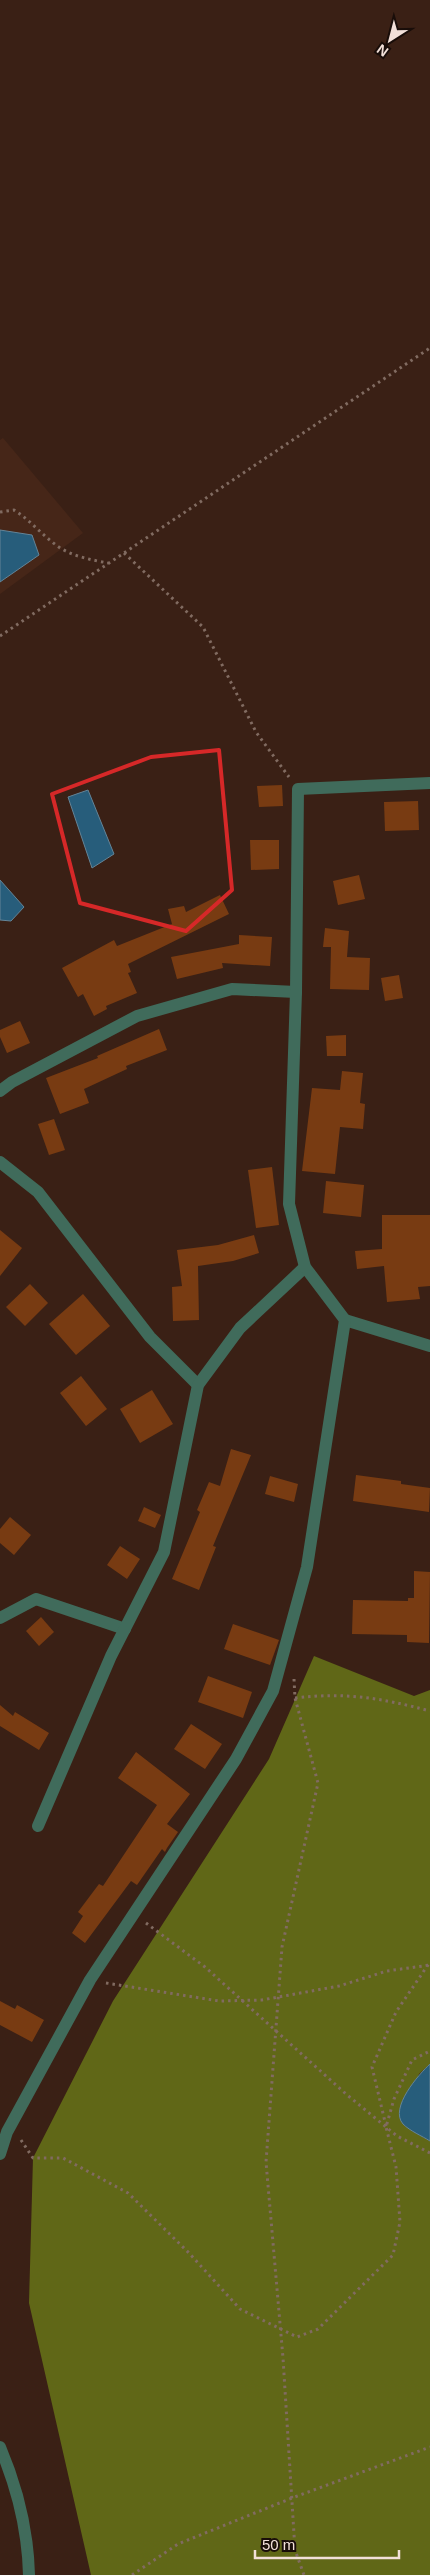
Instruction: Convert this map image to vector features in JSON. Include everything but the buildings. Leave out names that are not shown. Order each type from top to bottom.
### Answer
[{"type":"street","points":[[430,783],[298,789],[296,992],[289,1204],[306,1267],[345,1320],[430,1346]]},
{"type":"street","points":[[0,1091],[137,1016],[232,989],[296,992]]},
{"type":"street","points":[[0,1162],[38,1192],[150,1337],[198,1385]]},
{"type":"street","points":[[38,1826],[111,1656],[164,1552],[198,1385],[240,1328],[306,1267]]},
{"type":"street","points":[[0,2154],[7,2132],[90,1980],[236,1759],[273,1691],[307,1567],[345,1320]]},
{"type":"street","points":[[0,1618],[36,1599],[124,1629]]},
{"type":"street","points":[[0,2448],[6,2462],[28,2544],[29,2575]]},
{"type":"path","points":[[0,636],[430,348]]},
{"type":"path","points":[[0,512],[14,510],[32,522],[57,546],[85,558],[109,563]]},
{"type":"path","points":[[124,553],[203,627],[256,732],[298,789]]},
{"type":"path","points":[[293,1671],[295,1698],[318,1782],[282,1947],[266,2162],[280,2329],[295,2550],[304,2575]]},
{"type":"path","points":[[295,1698],[329,1694],[379,1698],[430,1711]]},
{"type":"path","points":[[134,1914],[205,1967],[244,2000],[346,2094],[397,2136],[430,2153]]},
{"type":"path","points":[[90,1980],[219,2001],[244,2000],[278,1997],[339,1986],[387,1971],[429,1964]]},
{"type":"path","points":[[7,2132],[24,2141],[34,2158],[64,2158],[128,2193],[189,2253],[240,2309],[297,2338],[318,2329],[393,2255],[400,2222],[396,2167],[372,2067],[396,2012],[429,1964]]},
{"type":"path","points":[[386,2127],[394,2099],[412,2060],[430,2051]]},
{"type":"path","points":[[132,2575],[178,2544],[292,2498],[430,2447]]},
{"type":"highlighted area","points":[[219,750],[232,890],[186,931],[80,903],[52,794],[151,757]]},
{"type":"shaded area","points":[[3,438],[83,533],[0,594],[0,440]]},
{"type":"green space","points":[[314,1656],[414,1696],[430,1690],[430,2064],[419,2074],[404,2125],[430,2141],[430,2575],[91,2575],[29,2303],[33,2158],[113,2001],[269,1759]]},
{"type":"water","points":[[0,530],[32,535],[39,555],[0,582]]},
{"type":"water","points":[[88,790],[114,854],[92,868],[68,797]]},
{"type":"water","points":[[0,880],[24,907],[11,921],[0,920]]},
{"type":"water","points":[[430,2064],[430,2141],[403,2124],[400,2117],[400,2109],[402,2101],[413,2083]]}]
